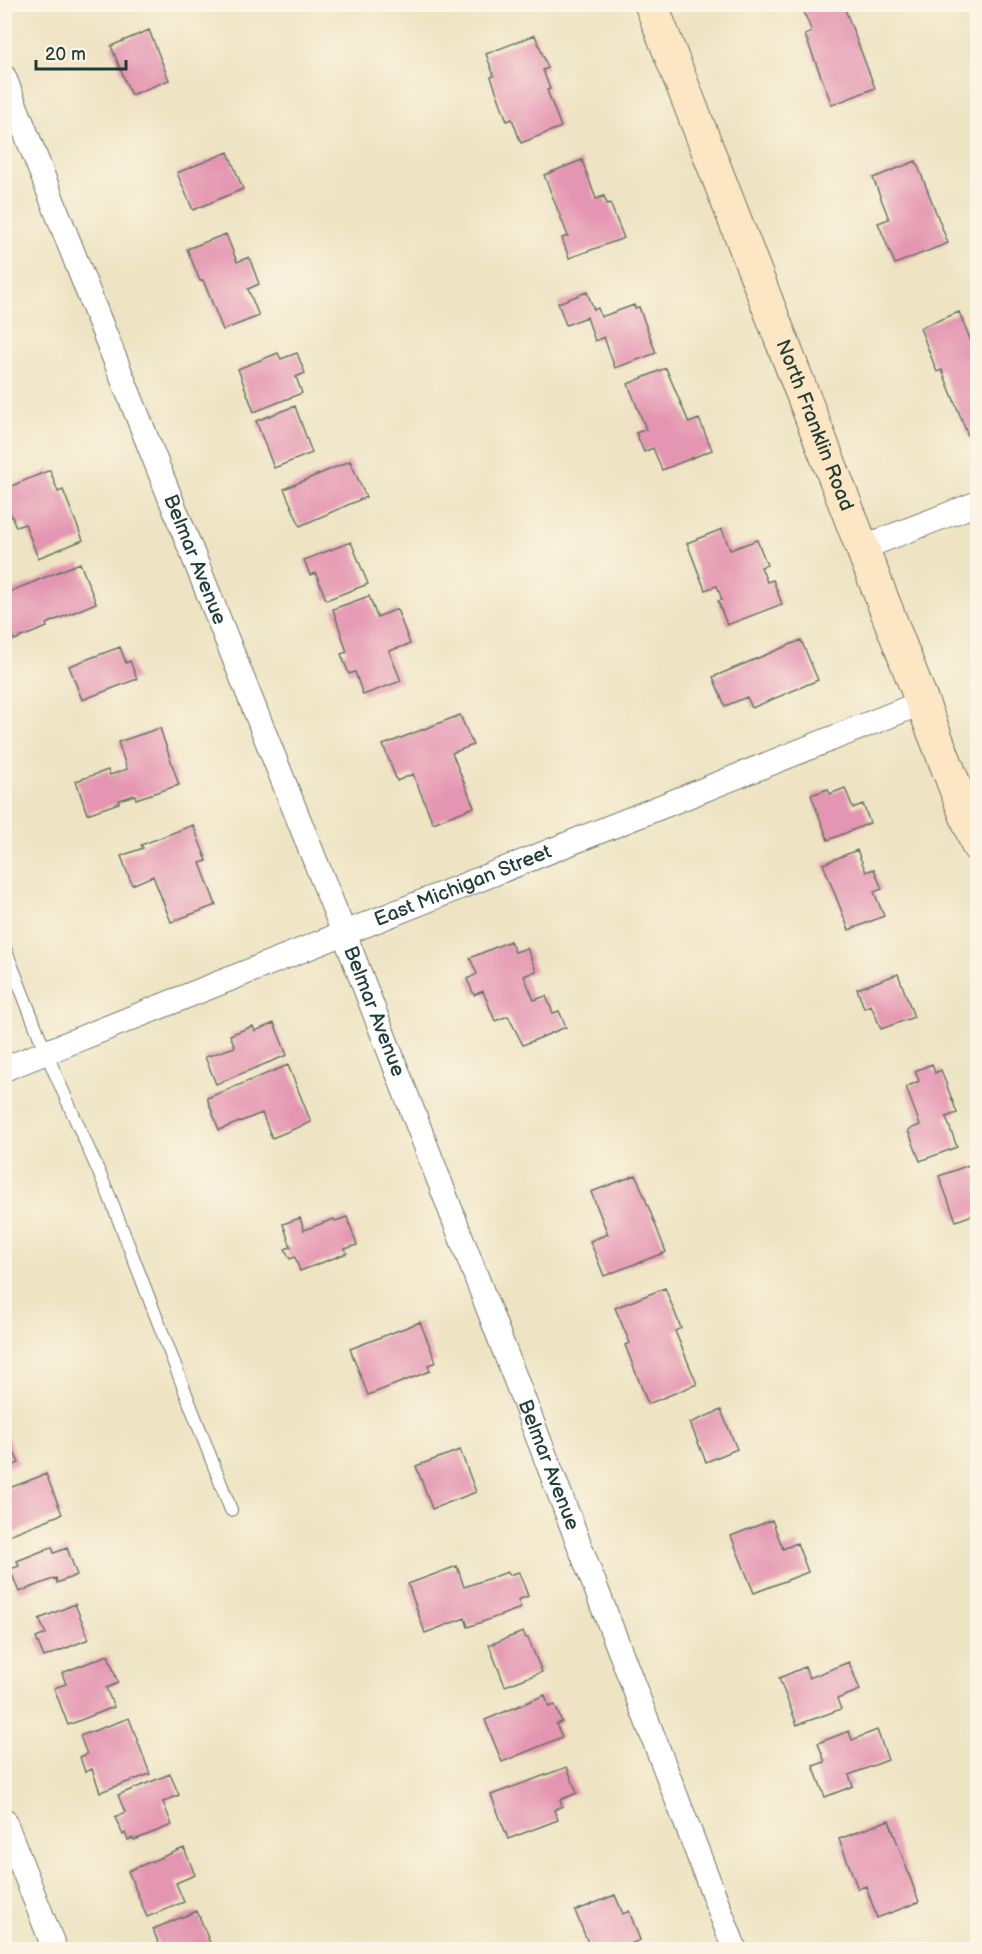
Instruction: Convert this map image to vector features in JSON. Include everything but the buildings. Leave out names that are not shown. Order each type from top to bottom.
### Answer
[{"type":"main road","name":"North Franklin Road","points":[[651,4],[978,846]]},
{"type":"street","name":"Belmar Avenue","points":[[4,77],[344,933],[735,1950]]},
{"type":"street","points":[[862,548],[978,503]]},
{"type":"street","name":"East Michigan Street","points":[[4,1069],[921,703]]},
{"type":"street","points":[[4,1820],[55,1950]]},
{"type":"lane","points":[[4,946],[46,1053],[109,1195],[231,1510]]}]
